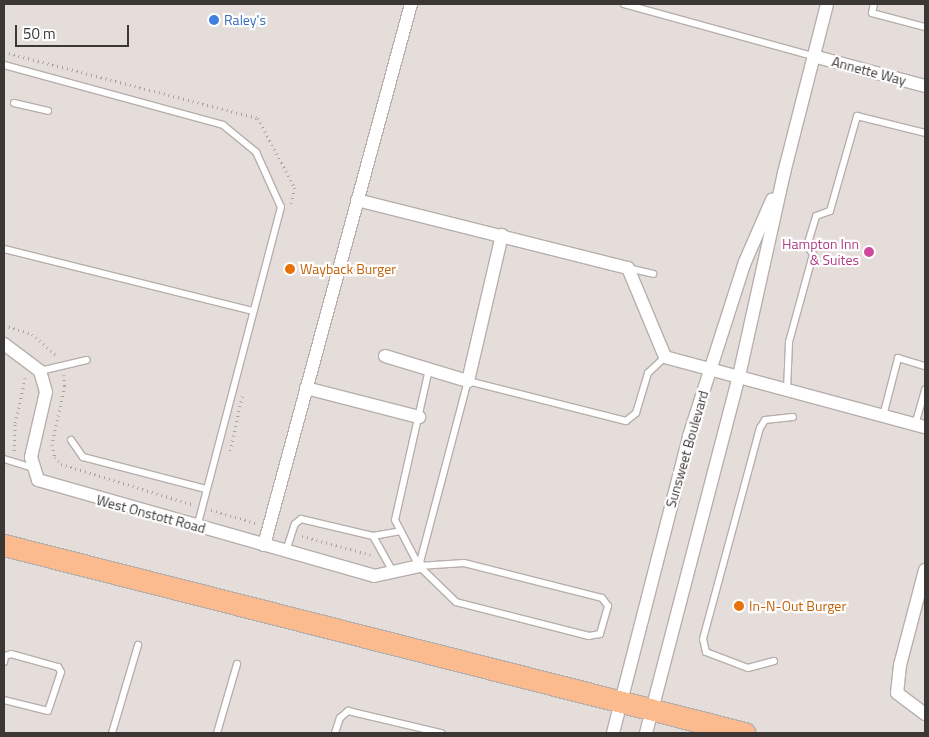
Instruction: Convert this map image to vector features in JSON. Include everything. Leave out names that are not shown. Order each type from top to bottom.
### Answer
[{"type":"highway","points":[[4,545],[744,733]]},
{"type":"street","points":[[264,545],[411,4]]},
{"type":"street","name":"Sunsweet Boulevard","points":[[646,733],[738,376],[784,173],[827,4]]},
{"type":"street","name":"Annette Way","points":[[813,56],[925,86]]},
{"type":"street","name":"Sunsweet Boulevard","points":[[613,733],[689,436],[745,262],[784,173]]},
{"type":"street","points":[[357,200],[628,268],[665,357],[920,426]]},
{"type":"street","points":[[385,356],[468,381],[502,235]]},
{"type":"street","points":[[4,344],[40,371],[46,392],[31,457],[34,468]]},
{"type":"street","points":[[306,388],[419,417]]},
{"type":"street","name":"West Onstott Road","points":[[34,468],[38,480],[61,489],[374,576],[419,566]]},
{"type":"street","points":[[925,570],[900,665],[897,693],[925,714]]},
{"type":"lane","points":[[624,4],[813,56]]},
{"type":"lane","points":[[874,4],[872,13],[925,27]]},
{"type":"lane","points":[[4,65],[223,125],[256,152],[281,207],[196,527]]},
{"type":"lane","points":[[14,103],[48,111]]},
{"type":"lane","points":[[787,390],[789,342],[813,254],[807,246],[816,216],[830,211],[857,116],[925,133]]},
{"type":"lane","points":[[4,249],[254,311]]},
{"type":"lane","points":[[628,268],[653,274]]},
{"type":"lane","points":[[419,566],[468,381],[626,421],[636,413],[648,373],[665,357]]},
{"type":"lane","points":[[883,416],[898,358],[925,366]]},
{"type":"lane","points":[[40,371],[87,360]]},
{"type":"lane","points":[[419,566],[464,563],[602,598],[608,606],[600,634],[589,636],[456,602],[419,566],[395,520],[430,370]]},
{"type":"lane","points":[[920,426],[925,389]]},
{"type":"lane","points":[[774,661],[748,668],[706,652],[703,639],[760,428],[765,420],[774,417],[793,417]]},
{"type":"lane","points":[[71,440],[83,457],[206,489]]},
{"type":"lane","points":[[4,459],[34,468]]},
{"type":"lane","points":[[286,551],[295,524],[301,519],[373,536],[401,531]]},
{"type":"lane","points":[[373,536],[393,572]]},
{"type":"lane","points":[[112,733],[138,645]]},
{"type":"lane","points":[[4,662],[6,656],[11,654],[58,667],[61,672],[48,711],[4,700]]},
{"type":"lane","points":[[217,733],[237,664]]},
{"type":"lane","points":[[335,733],[340,718],[348,712],[441,733]]},
{"type":"path","points":[[4,52],[258,118],[295,188],[290,207]]},
{"type":"path","points":[[228,455],[244,387]]},
{"type":"path","points":[[214,511],[216,501]]},
{"type":"place","name":"Raley's","points":[[214,20]]},
{"type":"place","name":"Hampton Inn & Suites","points":[[869,252]]},
{"type":"place","name":"Wayback Burger","points":[[290,269]]},
{"type":"place","name":"In-N-Out Burger","points":[[739,606]]}]
